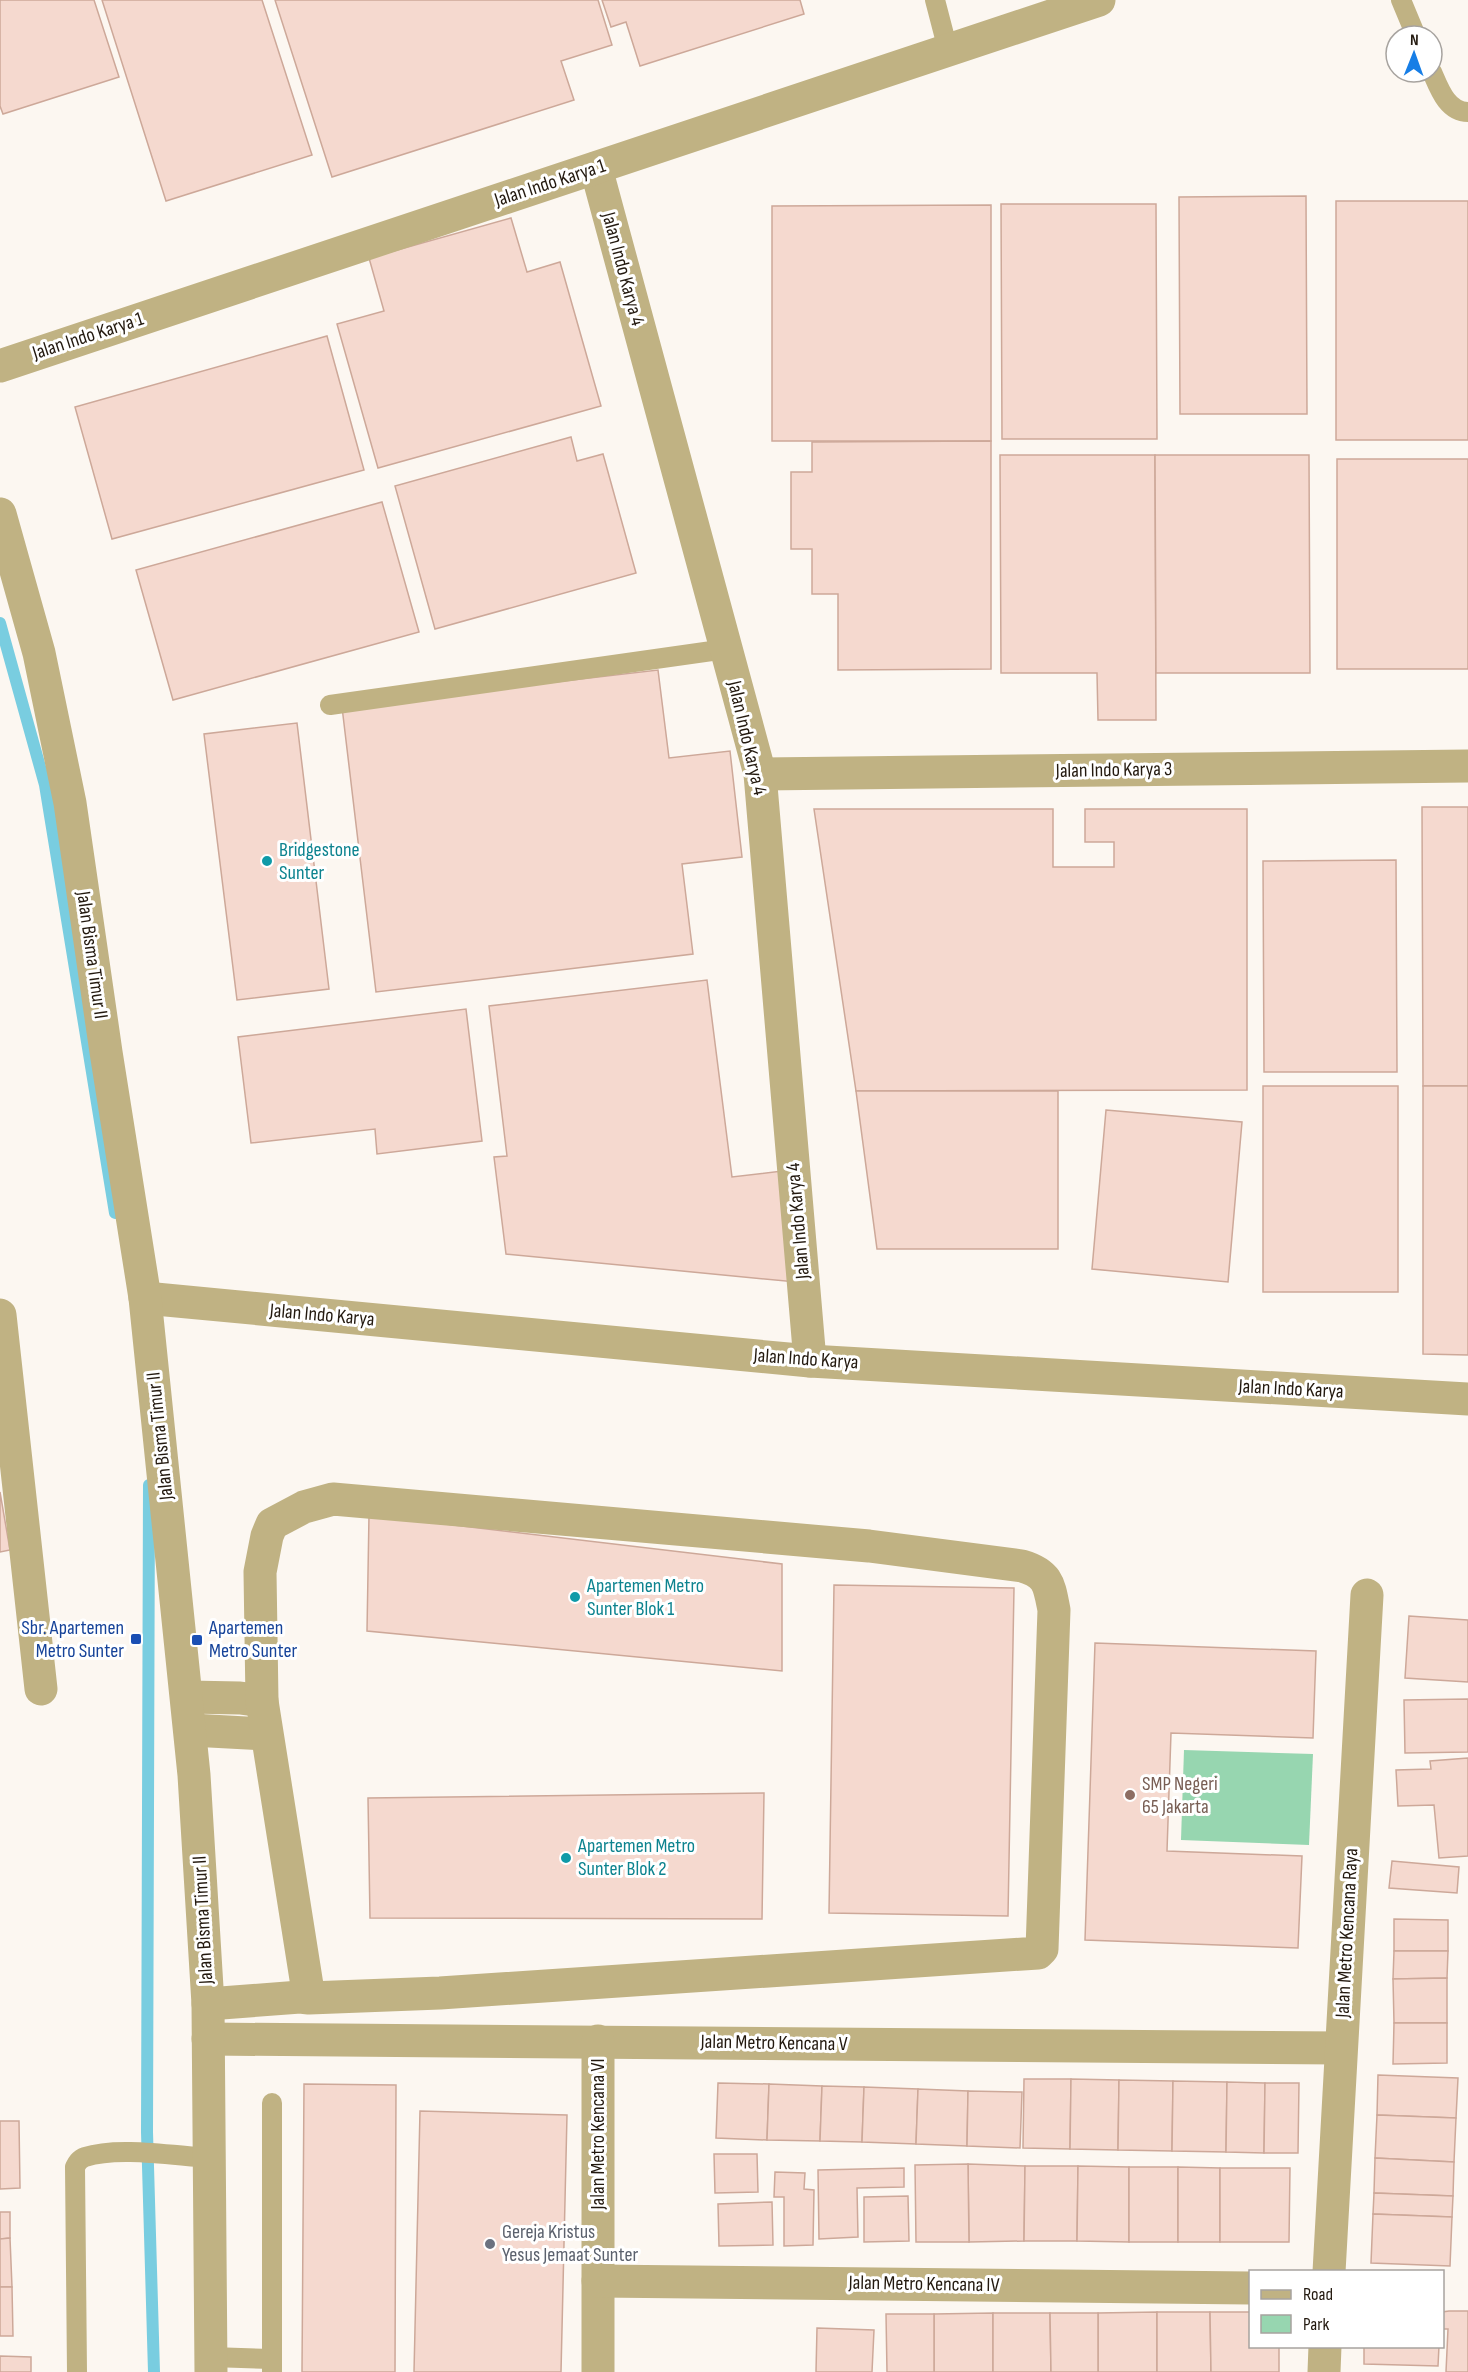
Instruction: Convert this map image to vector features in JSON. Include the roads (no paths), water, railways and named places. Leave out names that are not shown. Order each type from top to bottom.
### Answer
[{"type":"street","name":"Jalan Indo Karya 1","points":[[0,366],[1099,0]]},
{"type":"street","name":"Jalan Indo Karya 4","points":[[596,168],[759,774],[810,1361]]},
{"type":"street","name":"Jalan Bisma Timur II","points":[[0,514],[39,653],[70,803],[145,1298],[191,1730],[208,2004],[211,2365]]},
{"type":"street","name":"Jalan Indo Karya 3","points":[[759,774],[1468,766]]},
{"type":"street","name":"Jalan Indo Karya","points":[[145,1298],[810,1361],[1468,1399]]},
{"type":"street","points":[[0,1315],[41,1689]]},
{"type":"street","points":[[208,2004],[440,1993],[1038,1953],[1042,1948],[1054,1610],[1050,1589],[1044,1576],[1022,1566],[869,1546],[333,1498],[304,1507],[273,1524],[267,1536],[260,1572],[262,1701],[309,1998]]},
{"type":"street","name":"Jalan Metro Kencana Raya","points":[[1329,2270],[1367,1595]]},
{"type":"street","points":[[188,1697],[240,1698],[262,1701]]},
{"type":"street","points":[[191,1730],[266,1734]]},
{"type":"street","name":"Jalan Metro Kencana V","points":[[208,2039],[1340,2048]]},
{"type":"street","name":"Jalan Metro Kencana VI","points":[[598,2041],[598,2372]]},
{"type":"street","name":"Jalan Metro Kencana IV","points":[[598,2281],[1249,2288]]},
{"type":"street","points":[[1324,2372],[1325,2348]]},
{"type":"lane","points":[[935,0],[948,50]]},
{"type":"lane","points":[[1401,0],[1411,24]]},
{"type":"lane","points":[[1437,84],[1444,99],[1462,112],[1468,112]]},
{"type":"lane","points":[[330,705],[726,649]]},
{"type":"lane","points":[[211,2365],[272,2365],[272,2103]]},
{"type":"lane","points":[[77,2372],[75,2167],[84,2157],[120,2152],[211,2158]]},
{"type":"waterway","points":[[0,623],[45,785],[115,1213]]},
{"type":"waterway","points":[[149,1485],[147,2132],[154,2372]]},
{"type":"place","name":"Bridgestone Sunter","points":[[267,861]]},
{"type":"place","name":"Apartemen Metro Sunter Blok 1","points":[[575,1597]]},
{"type":"place","name":"Sbr. Apartemen Metro Sunter","points":[[136,1639]]},
{"type":"place","name":"Apartemen Metro Sunter","points":[[197,1640]]},
{"type":"place","name":"SMP Negeri 65 Jakarta","points":[[1130,1795]]},
{"type":"place","name":"Apartemen Metro Sunter Blok 2","points":[[566,1858]]},
{"type":"place","name":"Gereja Kristus Yesus Jemaat Sunter","points":[[490,2244]]}]
